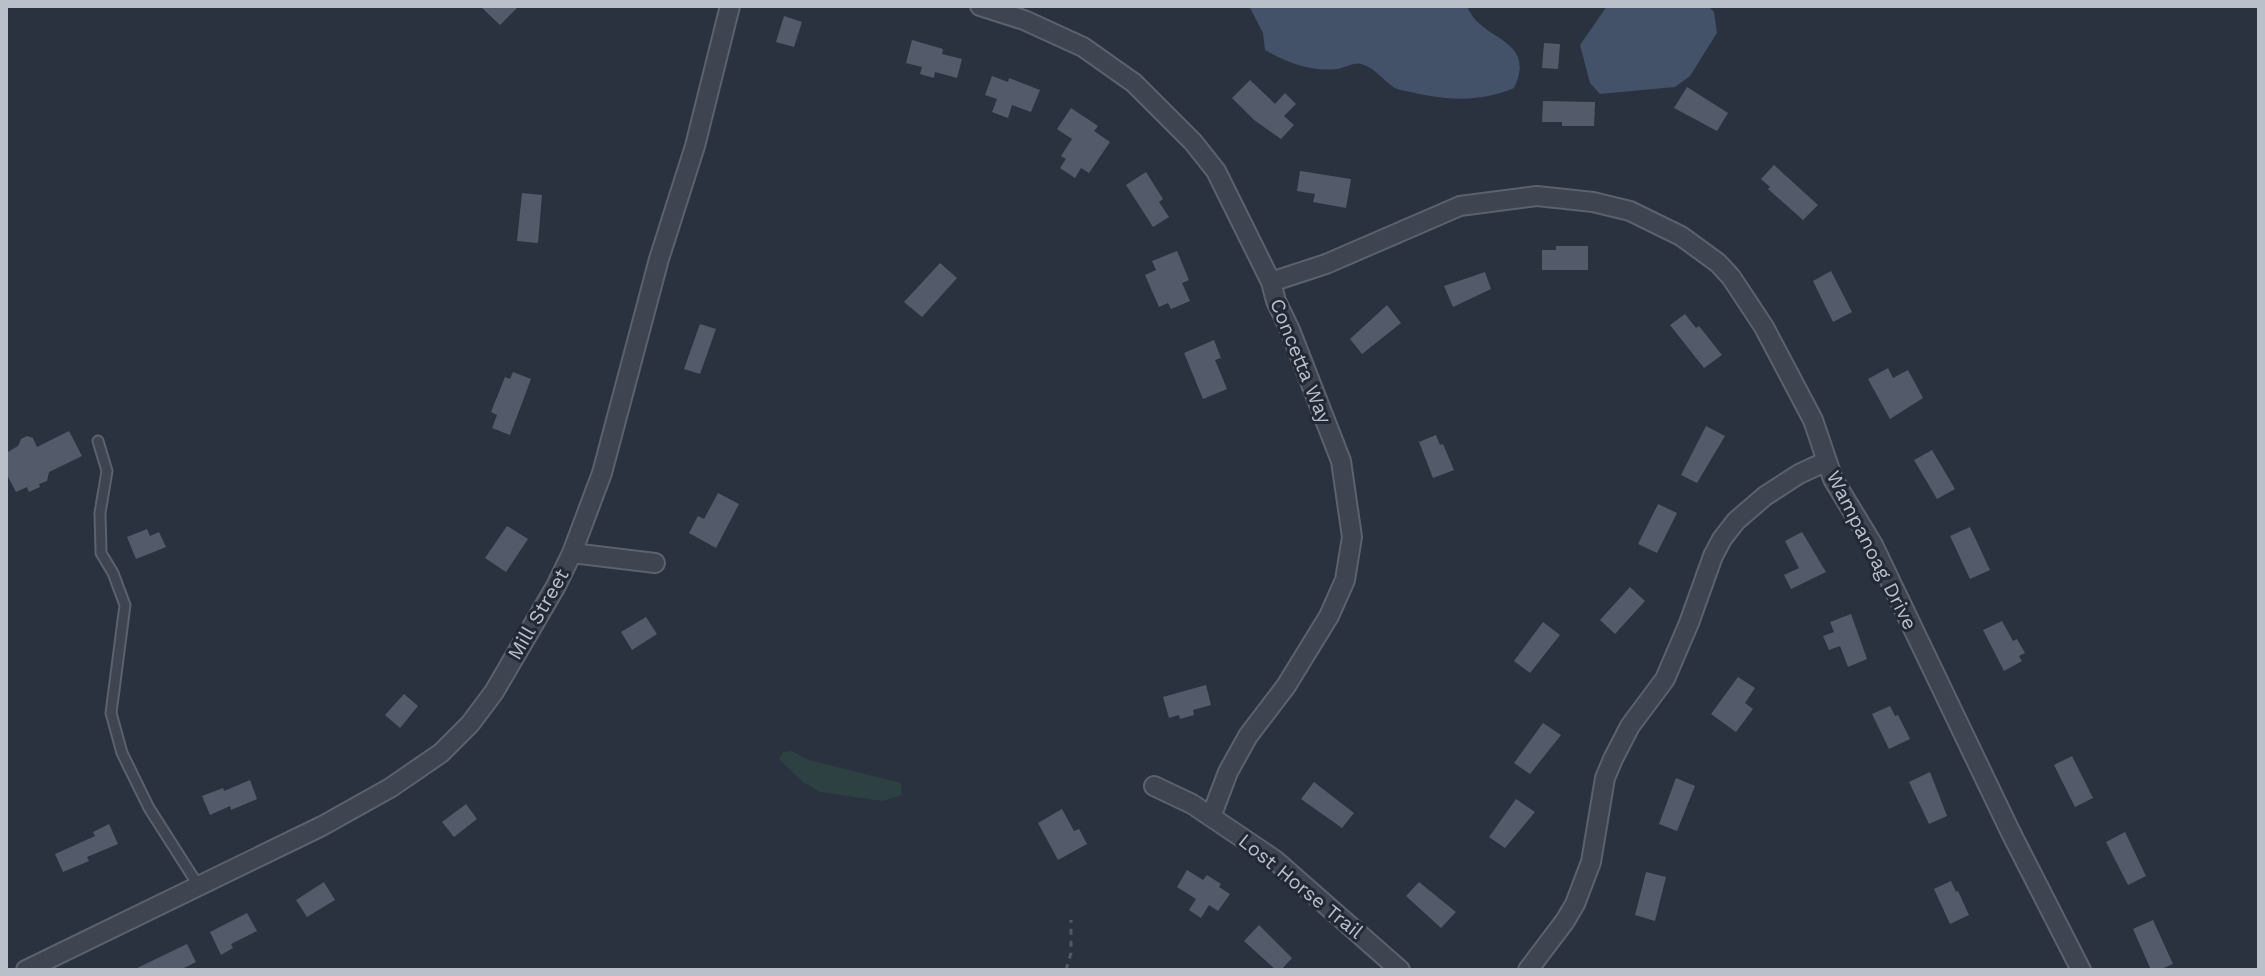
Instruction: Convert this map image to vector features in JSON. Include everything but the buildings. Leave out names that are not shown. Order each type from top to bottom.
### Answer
[{"type":"street","name":"Mill Street","points":[[26,970],[322,826],[390,788],[441,753],[470,724],[494,692],[556,586],[602,473],[659,259],[695,146],[730,6]]},
{"type":"street","name":"Concetta Way","points":[[980,6],[1024,20],[1083,47],[1134,83],[1193,142],[1216,171],[1271,282],[1341,461],[1352,537],[1345,580],[1329,616],[1286,686],[1248,736],[1228,772],[1211,817]]},
{"type":"street","name":"Wampanoag Drive","points":[[1271,282],[1326,264],[1460,206],[1537,196],[1593,202],[1630,211],[1681,236],[1718,263],[1764,327],[1813,420],[1833,479],[1873,545],[2011,833],[2081,970]]},
{"type":"street","points":[[1528,970],[1575,904],[1591,862],[1605,778],[1630,726],[1665,679],[1722,539],[1736,521],[1765,496],[1799,474],[1827,461]]},
{"type":"street","points":[[572,553],[655,563]]},
{"type":"street","name":"Lost Horse Trail","points":[[1154,786],[1192,804],[1275,860],[1400,970]]},
{"type":"lane","points":[[98,441],[107,471],[100,513],[101,553],[113,573],[125,605],[111,713],[122,753],[149,808],[198,885]]},
{"type":"path","points":[[1066,970],[1071,953],[1071,920]]},
{"type":"shaded area","points":[[791,751],[809,760],[901,783],[902,795],[883,801],[820,792],[803,782],[779,759],[783,752]]},
{"type":"water","points":[[1249,6],[1467,6],[1483,27],[1513,49],[1519,59],[1519,71],[1514,88],[1484,97],[1456,99],[1397,89],[1371,68],[1361,64],[1327,70],[1309,68],[1265,50],[1263,33]]},
{"type":"water","points":[[1607,6],[1708,6],[1714,12],[1717,33],[1690,76],[1675,87],[1600,94],[1590,83],[1580,45]]}]
